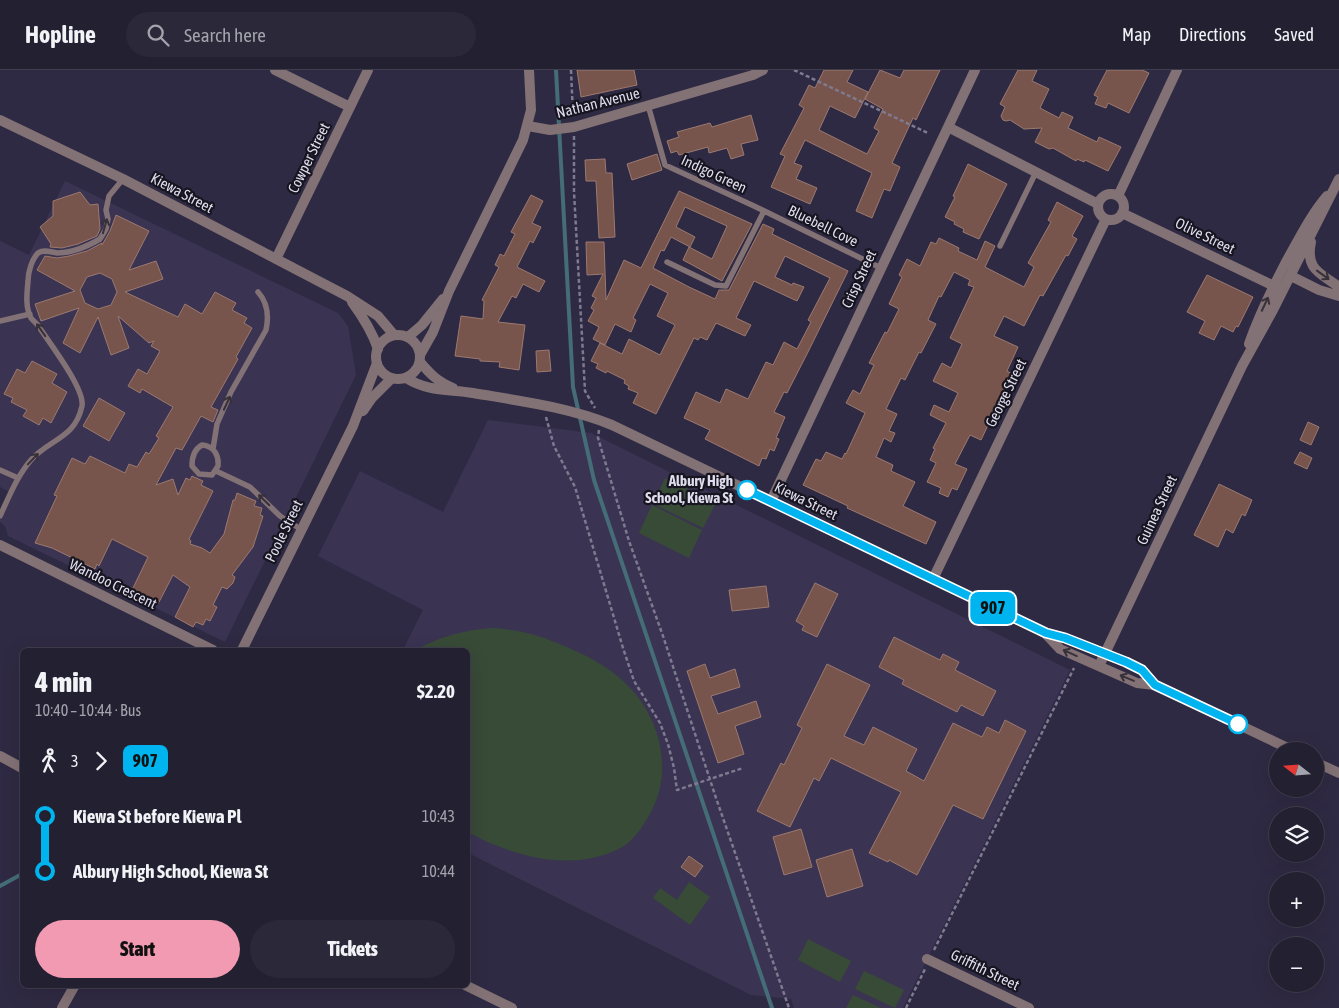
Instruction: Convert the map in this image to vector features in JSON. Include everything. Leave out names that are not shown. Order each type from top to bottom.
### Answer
[{"type":"street","points":[[275,70],[350,107]]},
{"type":"street","name":"Cowper Street","points":[[276,259],[368,70]]},
{"type":"street","points":[[420,358],[418,348],[408,337],[394,335],[387,338],[378,349],[377,363],[380,370],[392,378],[406,378],[417,368],[449,291],[517,153],[528,126],[531,110],[529,70]]},
{"type":"street","name":"Nathan Avenue","points":[[528,126],[550,130],[573,127],[753,75],[763,70]]},
{"type":"street","name":"Crisp Street","points":[[771,502],[975,70]]},
{"type":"street","points":[[1118,196],[1177,70]]},
{"type":"street","name":"Kiewa Street","points":[[0,120],[123,179],[348,296],[378,316],[394,335]]},
{"type":"street","points":[[948,127],[1098,204]]},
{"type":"street","name":"Guinea Street","points":[[1100,666],[1242,366],[1291,276],[1338,182]]},
{"type":"street","name":"Guinea Street","points":[[1242,366],[1253,332],[1274,286],[1310,217],[1338,182]]},
{"type":"street","points":[[1106,194],[1118,196],[1123,202],[1122,213],[1117,218],[1106,219],[1098,212],[1098,204],[1099,200],[1106,194]]},
{"type":"street","name":"Olive Street","points":[[1122,213],[1274,286]]},
{"type":"street","name":"George Street","points":[[933,580],[1106,219]]},
{"type":"street","points":[[1316,227],[1310,248],[1310,261],[1318,272],[1339,287]]},
{"type":"street","points":[[1296,245],[1291,276],[1319,290],[1339,296]]},
{"type":"street","points":[[408,337],[422,325],[449,291]]},
{"type":"street","name":"Kiewa Street","points":[[348,296],[364,318],[378,349]]},
{"type":"street","name":"Kiewa Street","points":[[420,358],[430,374],[438,381],[461,391]]},
{"type":"street","name":"Poole Street","points":[[243,648],[353,426],[377,363]]},
{"type":"street","name":"Poole Street","points":[[353,426],[372,398],[392,378]]},
{"type":"street","name":"Kiewa Street","points":[[406,378],[430,389],[461,391],[545,405],[588,416],[612,425],[1046,633],[1065,638],[1142,670],[1155,685]]},
{"type":"street","name":"Wandoo Crescent","points":[[0,544],[209,648]]},
{"type":"street","name":"Kiewa Street","points":[[1046,633],[1060,649],[1137,683],[1155,685],[1275,742]]},
{"type":"street","points":[[0,756],[20,767]]},
{"type":"street","points":[[1324,766],[1338,771]]},
{"type":"street","name":"Griffith Street","points":[[928,960],[1029,1008]]},
{"type":"street","points":[[470,987],[512,1008]]},
{"type":"street","points":[[62,1008],[74,988]]},
{"type":"street","points":[[68,1008],[74,988]]},
{"type":"lane","name":"Indigo Green","points":[[648,105],[665,165],[754,206]]},
{"type":"lane","points":[[1000,246],[1036,172]]},
{"type":"lane","points":[[0,516],[18,478],[32,458],[67,434],[77,418],[82,404],[78,388],[60,357],[30,314],[26,301],[28,274],[36,255],[41,251],[65,252],[100,239],[106,229],[108,219],[106,210],[109,196],[123,179]]},
{"type":"lane","name":"Bluebell Cove","points":[[754,206],[881,268]]},
{"type":"lane","points":[[666,262],[715,285],[726,286],[764,211]]},
{"type":"lane","points":[[213,449],[216,424],[231,392],[266,330],[268,321],[266,304],[258,292]]},
{"type":"lane","points":[[0,321],[30,314]]},
{"type":"lane","points":[[204,444],[215,450],[218,462],[216,471],[212,475],[202,475],[196,472],[192,466],[192,459],[197,448],[204,444]]},
{"type":"lane","points":[[0,470],[18,478]]},
{"type":"lane","points":[[216,471],[250,487],[280,516],[302,530]]},
{"type":"path","points":[[571,70],[574,192],[585,392],[594,406]]},
{"type":"path","points":[[794,70],[928,133]]},
{"type":"path","points":[[545,405],[548,426],[554,446],[575,487],[634,682],[660,723],[668,744],[677,790],[743,768]]},
{"type":"path","points":[[599,430],[598,438],[626,532],[789,1008]]},
{"type":"path","points":[[906,1008],[928,960],[1074,668]]},
{"type":"shaded area","points":[[65,181],[338,313],[348,326],[356,375],[225,642],[8,536],[5,526],[0,522],[0,509],[9,492],[0,487],[0,241],[29,255]]},
{"type":"shaded area","points":[[488,420],[591,433],[1070,670],[903,1008],[794,1008],[791,999],[751,995],[470,854],[470,648],[404,648],[423,610],[318,556],[360,471],[443,512]]},
{"type":"green space","points":[[665,478],[716,503],[703,528],[653,504]]},
{"type":"green space","points":[[652,505],[702,530],[689,558],[639,533]]},
{"type":"green space","points":[[493,628],[532,634],[587,656],[618,677],[642,703],[650,717],[660,747],[661,779],[658,795],[652,810],[636,835],[624,846],[606,854],[586,859],[545,859],[504,849],[470,833],[470,648],[420,648],[453,634]]},
{"type":"green space","points":[[689,882],[710,897],[690,925],[653,898],[660,888],[677,900]]},
{"type":"green space","points":[[808,939],[851,961],[840,982],[798,960]]},
{"type":"green space","points":[[864,971],[904,990],[895,1008],[855,989]]},
{"type":"green space","points":[[853,995],[881,1008],[846,1008]]},
{"type":"building","points":[[577,70],[634,70],[637,85],[581,97]]},
{"type":"building","points":[[824,70],[853,70],[847,82],[868,92],[855,118],[830,106],[819,130],[867,154],[879,131],[874,128],[883,109],[865,99],[880,70],[900,78],[904,70],[940,70],[916,120],[913,118],[892,163],[900,167],[890,191],[884,189],[872,218],[856,211],[872,173],[805,140],[794,163],[802,166],[796,179],[817,188],[810,204],[771,187],[785,156],[780,154],[804,108],[799,105],[809,85],[815,88]]},
{"type":"building","points":[[1018,70],[1037,70],[1032,81],[1049,89],[1040,108],[1059,118],[1062,112],[1073,117],[1068,128],[1097,142],[1099,137],[1121,147],[1108,171],[1085,160],[1084,162],[1077,159],[1076,161],[1053,148],[1049,149],[1035,142],[1042,128],[1024,129],[1010,120],[1003,120],[1001,116],[1005,107],[1000,104]]},
{"type":"building","points":[[1107,70],[1142,70],[1149,73],[1129,113],[1108,103],[1106,108],[1095,104],[1098,97],[1094,95]]},
{"type":"building","points":[[751,115],[758,140],[741,144],[744,155],[731,159],[727,148],[709,153],[708,147],[679,155],[677,151],[671,153],[667,141],[679,137],[677,132],[710,123],[712,127]]},
{"type":"building","points":[[657,154],[662,170],[632,180],[627,164]]},
{"type":"building","points":[[605,159],[606,173],[612,173],[615,237],[599,238],[596,181],[586,181],[585,160]]},
{"type":"building","points":[[968,164],[1007,184],[979,239],[963,232],[964,229],[945,217]]},
{"type":"building","points":[[679,191],[752,224],[722,281],[683,260],[689,247],[712,259],[727,226],[685,207],[676,227],[695,237],[690,247],[671,237],[664,251],[661,250],[653,268],[689,287],[715,299],[719,290],[729,290],[763,224],[774,229],[772,234],[848,271],[787,393],[784,392],[774,412],[785,417],[776,438],[779,439],[774,451],[770,449],[766,459],[762,458],[759,466],[705,439],[710,430],[684,418],[696,392],[720,403],[726,389],[748,399],[766,362],[773,365],[784,342],[797,349],[811,322],[808,320],[830,278],[785,256],[775,277],[792,285],[793,283],[804,287],[797,301],[754,281],[736,318],[751,325],[745,336],[716,323],[707,340],[700,337],[698,340],[694,338],[656,414],[633,403],[638,393],[628,389],[629,386],[624,383],[625,380],[596,368],[598,364],[591,361],[600,343],[622,354],[629,339],[660,355],[675,325],[657,316],[668,293],[650,284],[633,318],[636,320],[631,332],[615,324],[605,345],[593,339],[599,327],[588,321],[594,310],[591,308],[596,298],[592,296],[603,274],[587,275],[586,242],[604,242],[606,300],[624,260],[641,268]]},
{"type":"building","points":[[80,192],[90,205],[98,204],[100,229],[97,236],[62,248],[50,247],[51,244],[40,227],[53,216],[53,201]]},
{"type":"building","points":[[531,195],[543,201],[532,223],[541,227],[533,243],[530,241],[517,267],[545,281],[539,292],[523,284],[516,298],[512,296],[498,322],[525,325],[519,370],[499,367],[500,362],[480,361],[480,359],[455,356],[461,316],[483,319],[484,301],[482,300],[499,267],[495,265],[500,254],[504,256],[515,234],[511,232]]},
{"type":"building","points":[[1057,202],[1083,216],[1072,236],[1077,239],[1043,296],[1040,295],[1024,326],[1004,316],[994,336],[1018,347],[1007,371],[1012,374],[981,440],[970,435],[955,464],[967,469],[957,490],[952,488],[948,497],[939,493],[941,488],[927,482],[936,463],[930,460],[935,449],[933,448],[946,423],[930,415],[934,405],[949,412],[958,393],[933,381],[942,363],[951,368],[962,344],[950,338],[974,287],[968,285],[970,280],[954,272],[941,297],[939,296],[928,320],[936,324],[905,380],[901,378],[886,409],[897,414],[889,431],[895,433],[891,442],[884,438],[876,457],[893,465],[891,471],[915,482],[903,506],[936,522],[926,544],[847,508],[848,506],[803,485],[816,459],[821,461],[826,452],[842,459],[865,413],[846,403],[853,390],[860,394],[874,365],[869,363],[899,309],[889,304],[902,277],[899,275],[907,259],[920,266],[931,242],[936,244],[939,238],[959,248],[958,251],[977,260],[985,241],[995,246],[985,267],[1024,287],[1034,267],[1028,263],[1051,222],[1048,220]]},
{"type":"building","points":[[116,215],[149,231],[129,270],[156,261],[163,279],[125,292],[178,317],[185,304],[202,314],[215,292],[236,303],[232,310],[247,318],[244,323],[252,328],[236,357],[238,359],[211,407],[218,410],[213,422],[201,416],[182,450],[176,448],[156,485],[173,479],[178,495],[186,478],[190,480],[192,476],[203,481],[201,485],[213,491],[189,539],[191,541],[190,544],[210,553],[224,534],[233,500],[235,500],[237,493],[256,501],[254,506],[262,508],[260,515],[263,516],[253,547],[232,575],[235,577],[233,583],[227,589],[222,587],[213,605],[217,607],[210,621],[206,619],[203,625],[196,622],[193,627],[175,617],[190,587],[173,575],[158,604],[132,590],[148,557],[112,539],[99,566],[97,564],[95,569],[52,548],[35,543],[57,496],[54,495],[72,458],[85,464],[90,456],[125,473],[129,464],[137,467],[146,452],[149,454],[159,438],[156,436],[173,407],[142,389],[140,393],[128,386],[138,369],[147,374],[160,351],[151,346],[154,341],[149,343],[118,316],[129,348],[111,355],[98,317],[80,353],[63,343],[79,308],[41,321],[35,304],[75,291],[37,270],[45,256],[57,258],[87,251],[102,243],[102,245]],"holes":[[[100,273],[112,279],[117,292],[111,305],[98,309],[85,303],[80,290],[87,277]]]},
{"type":"building","points":[[1207,275],[1253,297],[1238,327],[1236,326],[1233,332],[1221,326],[1214,340],[1199,333],[1205,321],[1187,312]]},
{"type":"building","points":[[549,350],[551,371],[537,372],[536,351]]},
{"type":"building","points":[[32,361],[57,374],[52,383],[67,392],[51,423],[43,418],[39,425],[23,416],[27,410],[11,402],[13,398],[4,394],[17,369],[25,373]]},
{"type":"building","points":[[99,398],[125,413],[109,441],[83,426]]},
{"type":"building","points":[[1308,422],[1319,427],[1311,445],[1300,440]]},
{"type":"building","points":[[1300,452],[1312,458],[1307,469],[1294,463]]},
{"type":"building","points":[[1219,484],[1252,500],[1245,516],[1242,514],[1233,533],[1226,529],[1218,547],[1194,535]]},
{"type":"building","points":[[815,583],[838,594],[817,637],[802,630],[804,626],[796,621]]},
{"type":"building","points":[[766,586],[769,607],[732,611],[729,590]]},
{"type":"building","points":[[894,637],[940,660],[943,654],[959,662],[955,670],[996,691],[983,716],[961,705],[957,712],[902,684],[904,680],[879,667]]},
{"type":"building","points":[[705,664],[710,678],[735,669],[740,687],[711,696],[718,714],[756,701],[761,717],[735,726],[744,754],[718,763],[687,671]]},
{"type":"building","points":[[827,664],[870,685],[844,736],[864,745],[873,727],[917,749],[906,771],[924,781],[953,723],[982,737],[987,727],[999,733],[1005,720],[1026,731],[983,819],[953,805],[917,875],[889,860],[888,862],[869,853],[901,792],[831,758],[819,781],[814,778],[790,827],[757,811],[781,763],[784,765],[802,728],[797,725]]},
{"type":"building","points":[[801,829],[812,867],[784,875],[773,837]]},
{"type":"building","points":[[852,849],[863,886],[827,897],[816,860]]},
{"type":"building","points":[[689,856],[703,866],[695,877],[681,867]]},
{"type":"waterway","points":[[556,70],[573,387],[594,480],[772,1008]]},
{"type":"waterway","points":[[0,886],[20,875]]},
{"type":"bus line","name":"907","points":[[747,490],[1046,633],[1065,638],[1126,662],[1142,670],[1155,685],[1238,724]]},
{"type":"place","name":"Albury High School, Kiewa St","points":[[747,490]]}]
